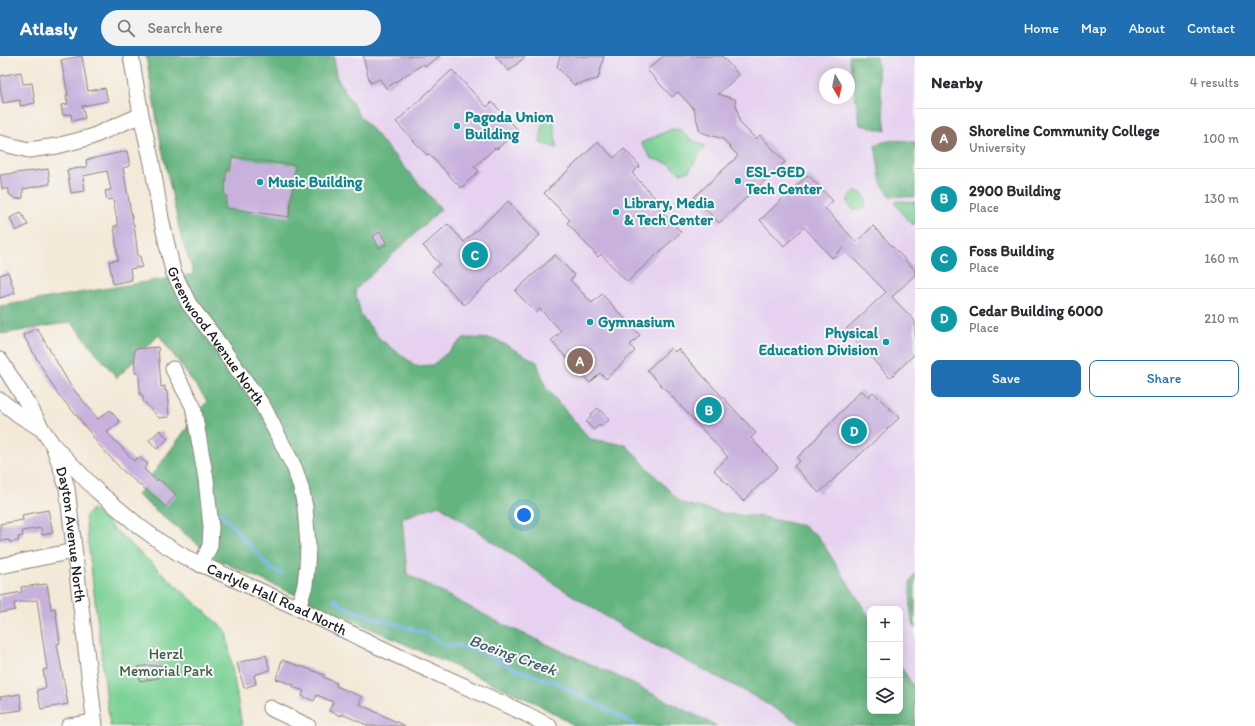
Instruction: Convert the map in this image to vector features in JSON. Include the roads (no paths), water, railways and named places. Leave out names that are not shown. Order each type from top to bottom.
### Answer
[{"type":"street","name":"Greenwood Avenue North","points":[[131,56],[161,218],[173,271],[189,304],[213,335],[263,406],[295,469],[301,488],[307,520],[308,546],[305,585],[298,608]]},
{"type":"street","points":[[0,143],[29,150],[57,146],[91,137],[141,115]]},
{"type":"street","name":"Dayton Avenue North","points":[[0,360],[53,445],[63,473],[68,493],[95,724]]},
{"type":"street","points":[[173,369],[193,406],[206,479],[211,527],[210,546],[201,565]]},
{"type":"street","points":[[0,392],[8,383],[9,374]]},
{"type":"street","points":[[0,400],[19,415],[42,429]]},
{"type":"street","name":"Carlyle Hall Road North","points":[[53,445],[90,484],[140,527],[185,557],[298,608],[549,726]]},
{"type":"street","points":[[68,493],[77,484],[90,484]]},
{"type":"street","points":[[0,566],[74,552]]},
{"type":"street","points":[[270,708],[308,726]]},
{"type":"street","points":[[69,726],[95,724]]},
{"type":"waterway","name":"Boeing Creek","points":[[219,511],[271,569],[283,574]]},
{"type":"waterway","name":"Boeing Creek","points":[[334,599],[345,607],[378,619],[423,632],[445,645],[459,646],[483,653],[517,670],[555,682],[636,726]]},
{"type":"place","name":"Pagoda Union Building","points":[[457,126]]},
{"type":"place","name":"ESL-GED Tech Center","points":[[738,181]]},
{"type":"place","name":"Music Building","points":[[260,182]]},
{"type":"place","name":"Library, Media & Tech Center","points":[[616,212]]},
{"type":"place","name":"Foss Building","points":[[475,255]]},
{"type":"place","name":"Gymnasium","points":[[590,322]]},
{"type":"place","name":"Physical Education Division","points":[[886,342]]},
{"type":"place","name":"Shoreline Community College","points":[[580,361]]},
{"type":"place","name":"2900 Building","points":[[709,410]]},
{"type":"place","name":"Cedar Building 6000","points":[[854,431]]},
{"type":"park label","name":"Herzl Memorial Park","points":[[166,662]]}]
